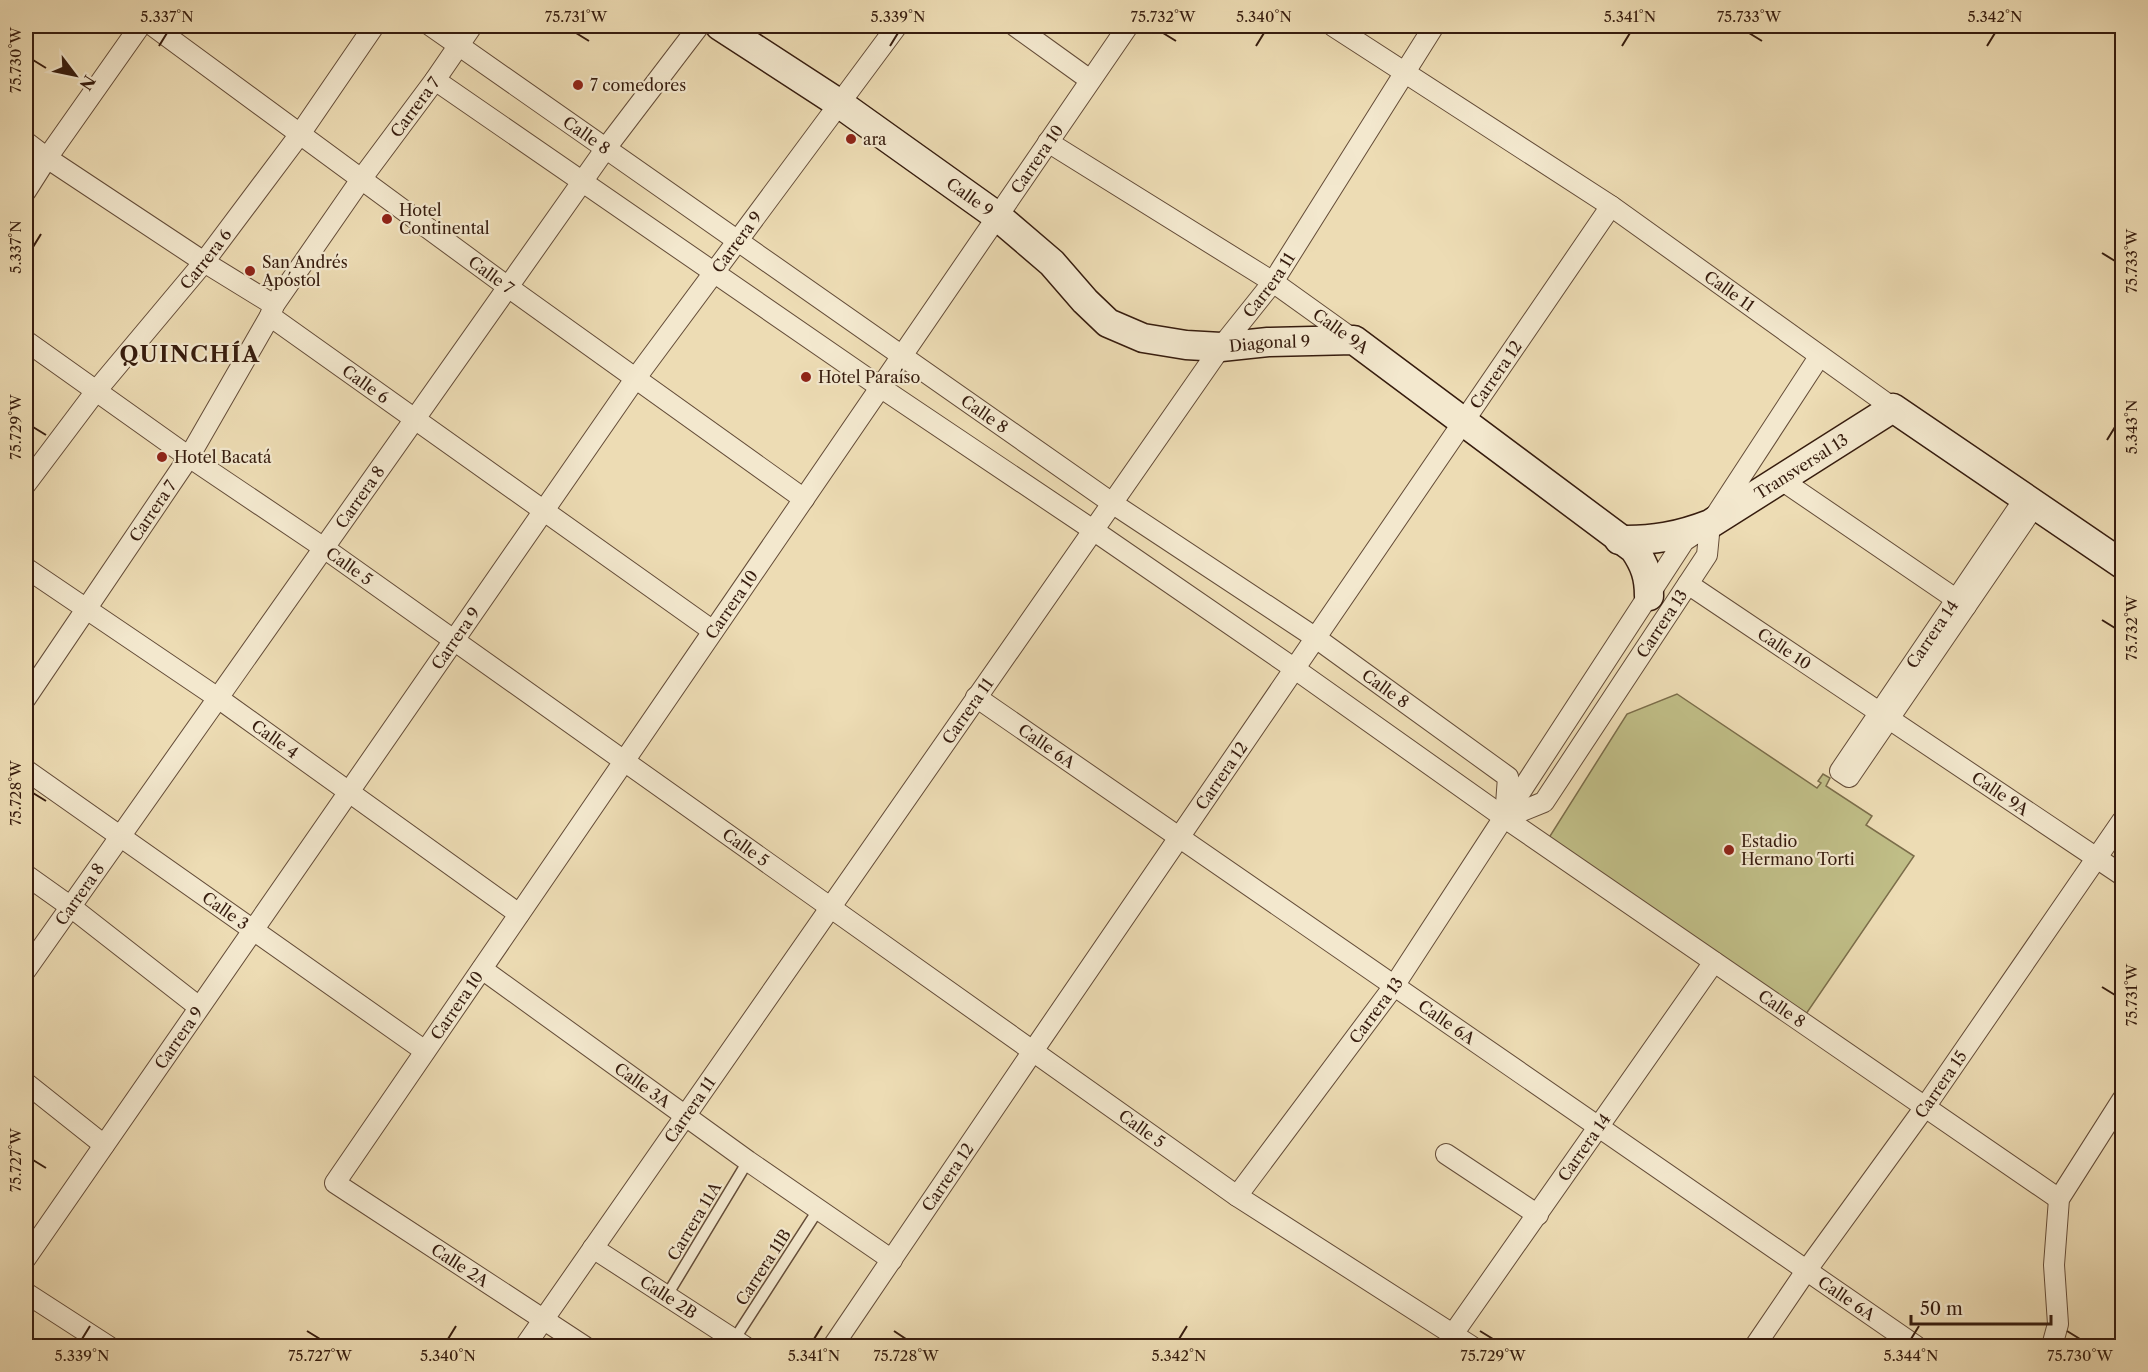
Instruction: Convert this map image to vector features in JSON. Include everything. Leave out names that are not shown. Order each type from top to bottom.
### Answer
[{"type":"street","points":[[26,191],[46,158],[140,26]]},
{"type":"street","name":"Calle 7","points":[[153,26],[508,287],[804,499]]},
{"type":"street","name":"Carrera 6","points":[[26,484],[96,391],[204,262],[300,134],[374,26]]},
{"type":"street","name":"Calle 8","points":[[432,26],[1112,503],[1316,638],[1508,777],[1505,818]]},
{"type":"street","name":"Carrera 7","points":[[26,698],[189,457],[272,310],[362,178],[472,26]]},
{"type":"street","name":"Carrera 8","points":[[26,970],[606,148],[699,26]]},
{"type":"street","name":"Calle 9","points":[[720,26],[840,104],[997,216],[1052,262],[1084,301],[1108,323],[1143,339],[1221,347]]},
{"type":"street","name":"Carrera 9","points":[[26,1258],[635,379],[897,26]]},
{"type":"street","points":[[1015,26],[1090,80]]},
{"type":"street","name":"Carrera 10","points":[[335,1183],[1128,26]]},
{"type":"street","name":"Calle 11","points":[[1333,26],[1611,206],[1819,357],[2122,564]]},
{"type":"street","name":"Carrera 11","points":[[525,1347],[1221,347],[1273,282],[1434,26]]},
{"type":"street","name":"Calle 8","points":[[435,80],[880,387],[1295,669],[1505,818],[2059,1199]]},
{"type":"street","name":"Calle 6","points":[[26,142],[46,158],[204,262],[272,310],[416,418],[713,631]]},
{"type":"street","name":"Calle 9A","points":[[1048,142],[1273,282],[1634,549],[1644,563],[1649,579],[1649,596]]},
{"type":"street","name":"Carrera 12","points":[[833,1347],[1611,206]]},
{"type":"street","name":"Diagonal 9","points":[[1221,347],[1268,342],[1354,340]]},
{"type":"street","name":"Calle 5","points":[[26,341],[189,457],[324,548],[1237,1196],[1471,1347]]},
{"type":"street","name":"Carrera 13","points":[[1237,1196],[1394,986],[1684,541],[1710,524],[1819,357]]},
{"type":"street","name":"Transversal 13","points":[[1710,524],[1893,408]]},
{"type":"street","points":[[1780,479],[1961,602]]},
{"type":"street","name":"Carrera 14","points":[[1840,771],[1885,714],[2030,501]]},
{"type":"street","points":[[1619,540],[1666,538],[1688,533],[1710,524]]},
{"type":"street","name":"Carrera 13","points":[[1505,818],[1544,802],[1707,555],[1710,524]]},
{"type":"street","name":"Calle 4","points":[[26,568],[218,698],[519,914]]},
{"type":"street","name":"Calle 10","points":[[1688,584],[1885,714]]},
{"type":"street","name":"Calle 6A","points":[[976,697],[1916,1347]]},
{"type":"street","name":"Calle 9A","points":[[1885,714],[2122,875]]},
{"type":"street","name":"Calle 3","points":[[26,770],[425,1051]]},
{"type":"street","name":"Carrera 15","points":[[1755,1347],[1806,1271],[1925,1107],[2122,821]]},
{"type":"street","points":[[26,875],[200,1007]]},
{"type":"street","name":"Carrera 14","points":[[1453,1334],[1714,962]]},
{"type":"street","name":"Calle 3A","points":[[482,969],[748,1161],[892,1260]]},
{"type":"street","points":[[26,1083],[104,1145]]},
{"type":"street","points":[[2052,1347],[2058,1324],[2054,1265],[2059,1199],[2122,1100]]},
{"type":"street","points":[[1446,1154],[1538,1215]]},
{"type":"street","name":"Calle 2A","points":[[335,1183],[584,1347]]},
{"type":"street","name":"Calle 2B","points":[[593,1248],[739,1343]]},
{"type":"street","points":[[26,1293],[108,1347]]},
{"type":"lane","name":"Carrera 11A","points":[[666,1297],[748,1161]]},
{"type":"lane","name":"Carrera 11B","points":[[739,1343],[818,1210]]},
{"type":"shaded area","name":"Estadio Hermano Torti","points":[[1677,694],[1817,788],[1821,783],[1818,781],[1823,774],[1830,778],[1826,786],[1872,816],[1866,825],[1914,856],[1806,1014],[1545,844],[1627,714]]},
{"type":"place","name":"7 comedores","points":[[578,85]]},
{"type":"place","name":"ara","points":[[851,139]]},
{"type":"place","name":"Hotel Continental","points":[[387,219]]},
{"type":"place","name":"San Andrés Apóstol","points":[[250,271]]},
{"type":"place","name":"Hotel Paraíso","points":[[806,377]]},
{"type":"place","name":"Hotel Bacatá","points":[[162,457]]},
{"type":"place","name":"Estadio Hermano Torti","points":[[1729,850]]},
{"type":"district","name":"QUINCHÍA","points":[[190,354]]}]
